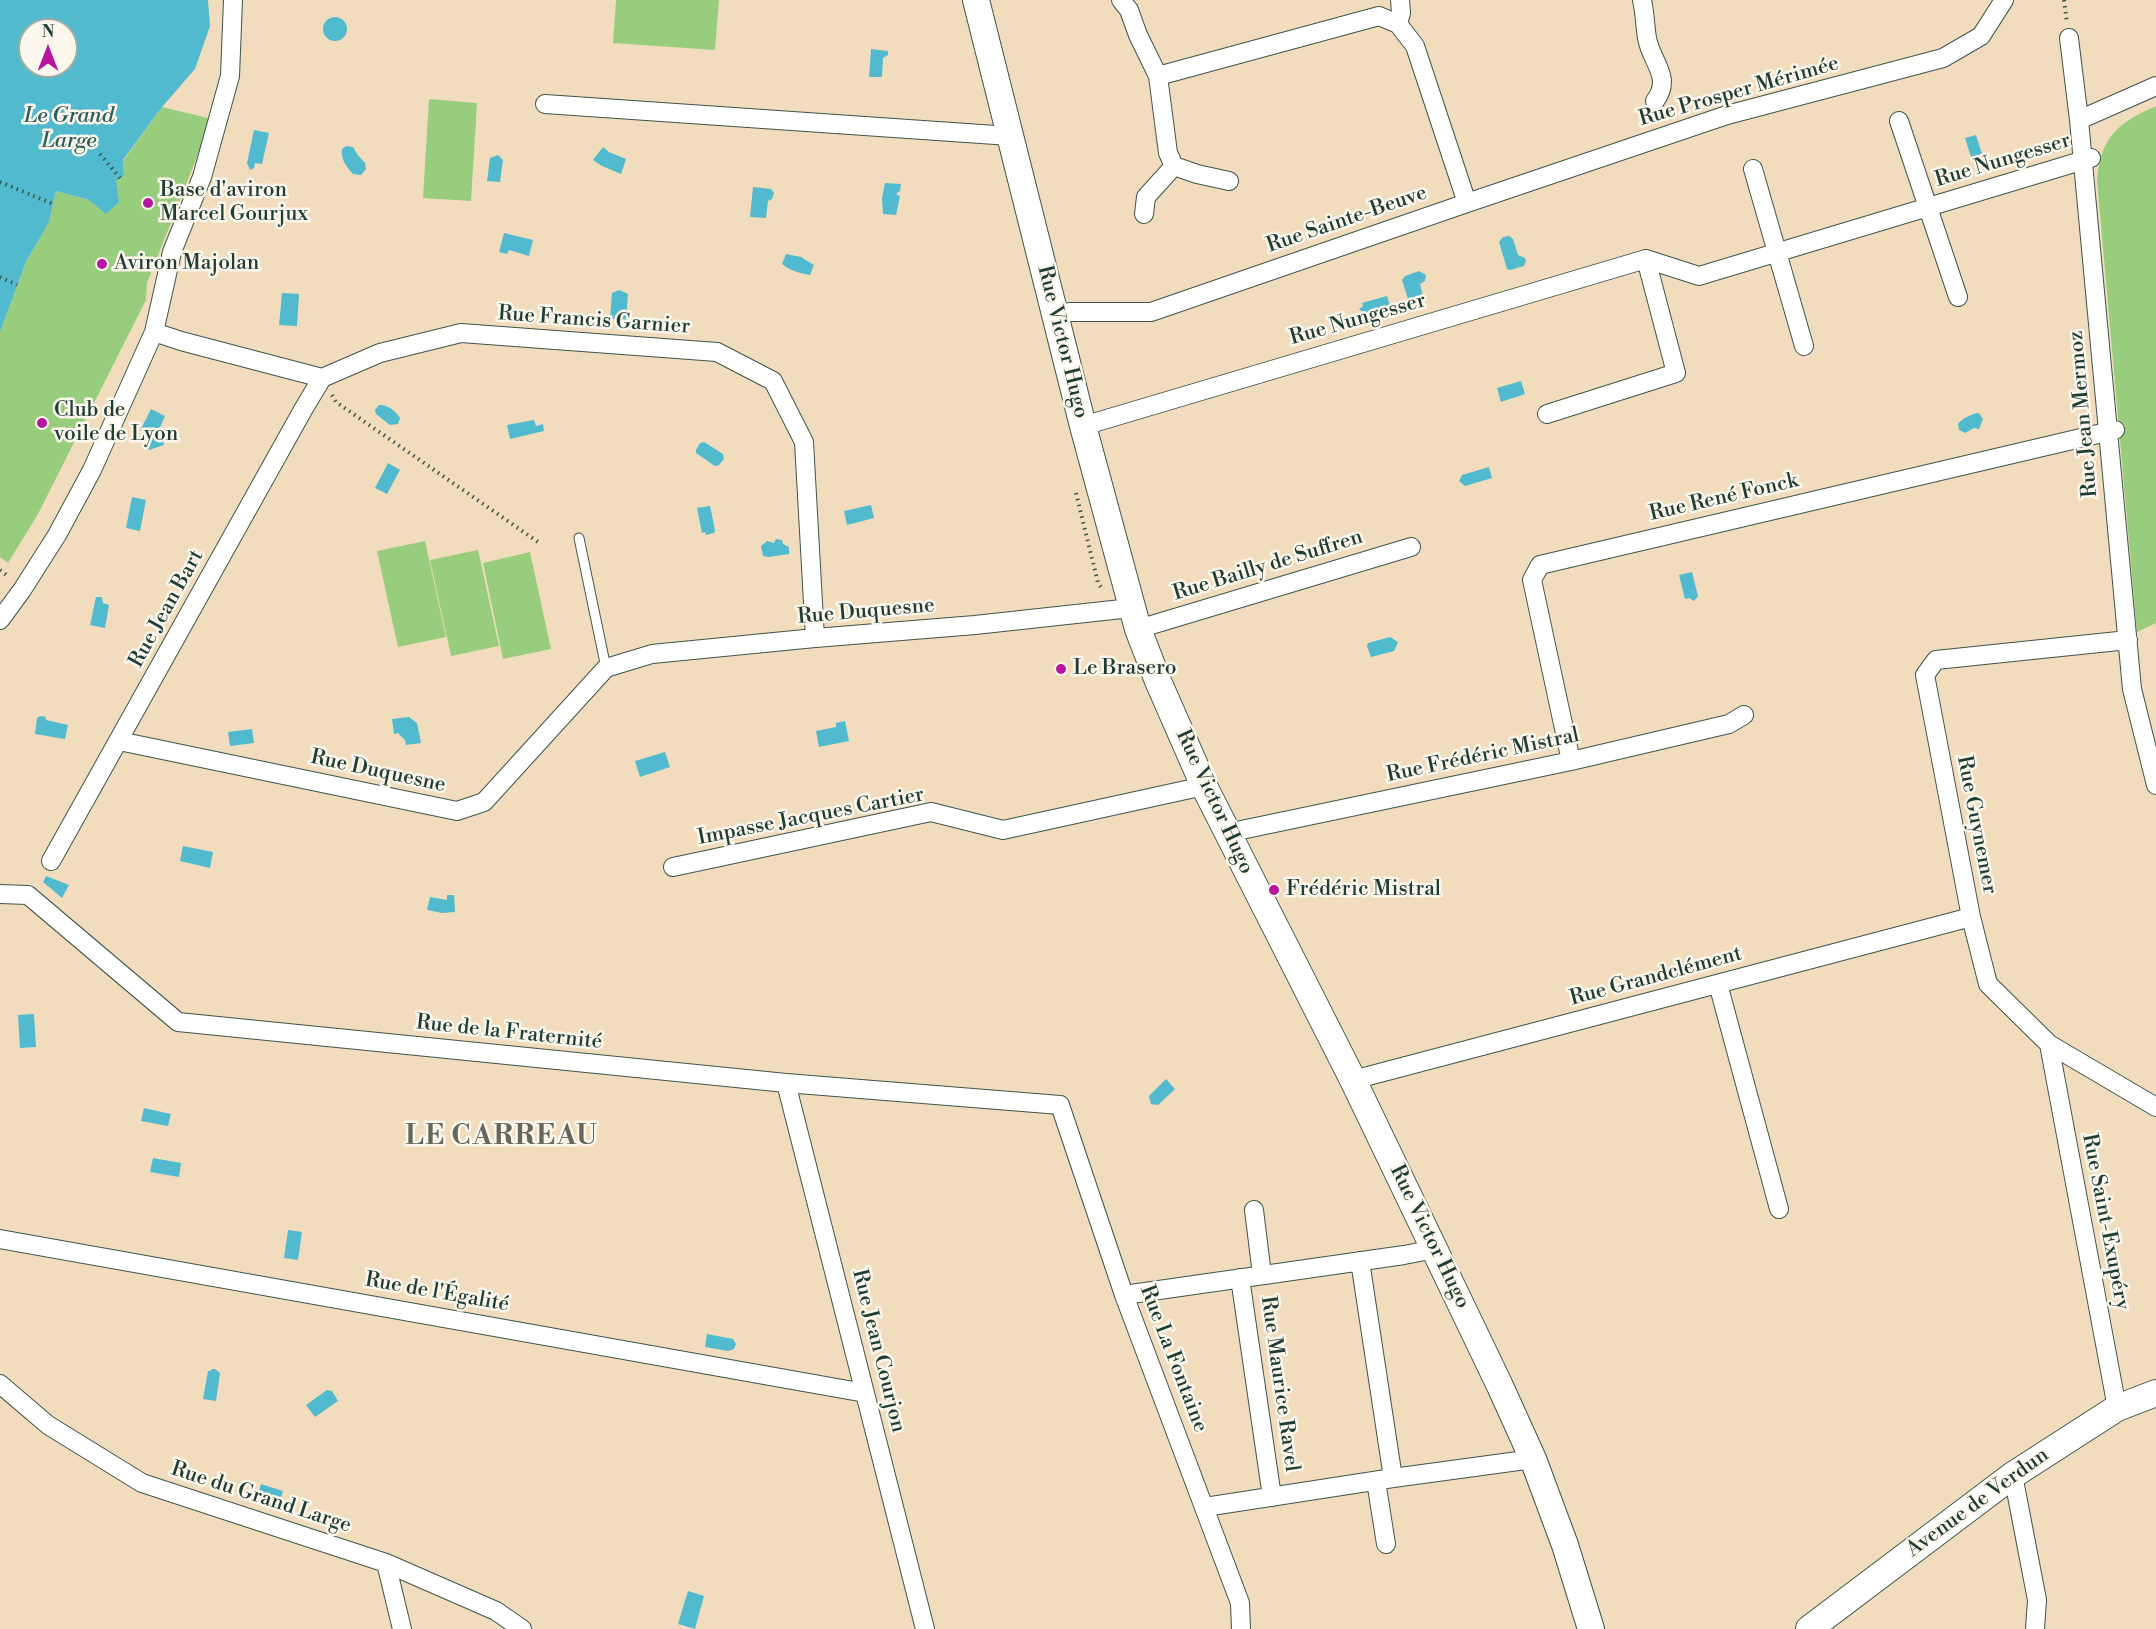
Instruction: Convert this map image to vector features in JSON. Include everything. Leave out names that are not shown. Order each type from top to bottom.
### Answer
[{"type":"street","points":[[0,620],[57,535],[92,470],[154,333],[172,252],[202,177],[230,76],[233,0]]},
{"type":"street","name":"Rue Victor Hugo","points":[[976,0],[1083,426],[1135,618],[1204,786],[1353,1080],[1533,1459],[1565,1545],[1591,1629]]},
{"type":"street","points":[[1398,24],[1401,13],[1400,0]]},
{"type":"street","name":"Rue Prosper Mérimée","points":[[1642,0],[1647,38],[1660,71],[1663,88],[1655,101]]},
{"type":"street","name":"Rue Prosper Mérimée","points":[[1467,202],[1727,115],[1943,58],[1981,36],[2004,0]]},
{"type":"street","points":[[1127,3],[1138,35],[1158,76],[1168,153],[1174,166],[1229,181]]},
{"type":"street","points":[[1158,76],[1379,16],[1398,24],[1415,46],[1467,202]]},
{"type":"street","name":"Rue Jean Mermoz","points":[[2069,38],[2079,120],[2087,159],[2112,431],[2132,689],[2156,785]]},
{"type":"street","points":[[2079,120],[2156,86]]},
{"type":"street","points":[[545,104],[1010,136]]},
{"type":"street","name":"Rue Nungesser","points":[[1899,121],[1958,297]]},
{"type":"street","name":"Rue Nungesser","points":[[1083,426],[1646,259],[1699,276],[2087,159]]},
{"type":"street","points":[[1144,214],[1146,197],[1174,166]]},
{"type":"street","points":[[1753,170],[1804,346]]},
{"type":"street","name":"Rue Sainte-Beuve","points":[[1056,316],[1069,312],[1151,312],[1467,202]]},
{"type":"street","points":[[1547,414],[1676,373],[1646,259]]},
{"type":"street","points":[[154,333],[322,378]]},
{"type":"street","name":"Rue Francis Garnier","points":[[322,378],[380,353],[461,333],[717,352],[773,381],[804,442],[815,638]]},
{"type":"street","name":"Rue Jean Bart","points":[[51,861],[322,378]]},
{"type":"street","name":"Rue René Fonck","points":[[1571,761],[1532,580],[1540,565],[2112,431]]},
{"type":"street","name":"Rue Bailly de Suffren","points":[[1135,618],[1412,547]]},
{"type":"street","name":"Rue Duquesne","points":[[120,741],[457,811],[484,802],[606,668],[652,654],[815,638],[975,626],[1135,618]]},
{"type":"street","name":"Rue Guynemer","points":[[2128,640],[1936,660],[1925,675],[1971,917],[1988,984],[2049,1044],[2156,1107]]},
{"type":"street","name":"Rue Frédéric Mistral","points":[[1227,833],[1571,761],[1729,724],[1744,715]]},
{"type":"street","name":"Impasse Jacques Cartier","points":[[673,867],[931,812],[1003,830],[1204,786]]},
{"type":"street","name":"Rue de la Fraternité","points":[[0,894],[28,895],[178,1022],[786,1083],[1060,1105]]},
{"type":"street","name":"Rue Grandclément","points":[[1353,1080],[1971,917]]},
{"type":"street","points":[[1718,984],[1779,1209]]},
{"type":"street","name":"Rue Saint-Exupéry","points":[[2049,1044],[2117,1408]]},
{"type":"street","name":"Rue Jean Courjon","points":[[786,1083],[926,1629]]},
{"type":"street","name":"Rue La Fontaine","points":[[1060,1105],[1124,1295],[1240,1603],[1241,1629]]},
{"type":"street","points":[[1254,1210],[1262,1275]]},
{"type":"street","name":"Rue de l'Égalité","points":[[0,1239],[865,1393]]},
{"type":"street","points":[[1124,1295],[1435,1249]]},
{"type":"street","points":[[1360,1261],[1385,1479],[1386,1544]]},
{"type":"street","name":"Rue Maurice Ravel","points":[[1240,1278],[1272,1497]]},
{"type":"street","name":"Rue du Grand Large","points":[[0,1384],[48,1425],[142,1483],[386,1563],[496,1611],[522,1629]]},
{"type":"street","name":"Avenue de Verdun","points":[[1809,1629],[2013,1475],[2117,1408],[2156,1393]]},
{"type":"street","points":[[1205,1507],[1533,1459]]},
{"type":"street","points":[[2013,1475],[2037,1600],[2035,1629]]},
{"type":"street","points":[[386,1563],[402,1629]]},
{"type":"lane","points":[[579,538],[606,668]]},
{"type":"path","points":[[100,154],[120,178]]},
{"type":"path","points":[[0,182],[53,204]]},
{"type":"path","points":[[0,277],[17,285]]},
{"type":"path","points":[[322,378],[336,402],[541,544]]},
{"type":"green space","points":[[616,0],[719,0],[715,50],[613,43]]},
{"type":"green space","points":[[429,99],[477,103],[471,201],[423,198]]},
{"type":"green space","points":[[2156,106],[2156,623],[2137,632],[2097,180],[2103,152],[2114,133],[2131,119]]},
{"type":"green space","points":[[162,107],[212,119],[147,283],[146,300],[38,514],[8,563],[0,557],[0,332],[26,262],[49,222],[56,191],[89,200],[124,175],[123,161]]},
{"type":"green space","points":[[425,541],[446,637],[398,647],[377,551]]},
{"type":"green space","points":[[478,550],[499,646],[451,656],[430,560]]},
{"type":"green space","points":[[530,552],[551,649],[503,659],[483,563]]},
{"type":"water","name":"Le Grand Large","points":[[0,0],[208,0],[210,26],[195,69],[162,107],[123,160],[124,176],[116,181],[119,202],[106,214],[89,200],[56,191],[49,222],[26,262],[0,332]]},
{"type":"water","points":[[335,17],[344,20],[347,29],[344,38],[335,41],[326,38],[323,29],[326,20]]},
{"type":"water","points":[[871,49],[888,51],[888,55],[883,58],[882,77],[869,77]]},
{"type":"water","points":[[254,130],[269,133],[262,164],[255,163],[254,168],[250,170],[247,163]]},
{"type":"water","points":[[1976,135],[1983,157],[1972,160],[1965,138]]},
{"type":"water","points":[[346,146],[353,147],[365,163],[366,169],[361,175],[353,174],[344,163],[342,149]]},
{"type":"water","points":[[603,147],[626,159],[621,174],[593,160]]},
{"type":"water","points":[[498,155],[503,160],[500,182],[487,181],[490,158]]},
{"type":"water","points":[[885,183],[901,184],[900,191],[896,194],[900,196],[896,215],[883,214],[882,198]]},
{"type":"water","points":[[753,187],[771,189],[774,193],[772,199],[768,201],[766,218],[750,217]]},
{"type":"water","points":[[504,233],[533,240],[529,256],[509,250],[507,254],[499,252]]},
{"type":"water","points":[[1509,236],[1513,239],[1518,255],[1526,261],[1524,266],[1510,270],[1507,269],[1499,242],[1503,237]]},
{"type":"water","points":[[786,254],[801,257],[814,265],[810,275],[782,264]]},
{"type":"water","points":[[1419,271],[1426,275],[1425,281],[1420,284],[1424,300],[1421,304],[1412,305],[1402,280],[1405,276]]},
{"type":"water","points":[[619,290],[628,294],[626,320],[610,319],[612,293]]},
{"type":"water","points":[[282,293],[299,294],[297,326],[279,325]]},
{"type":"water","points":[[1387,296],[1390,306],[1365,314],[1359,309],[1363,306],[1362,303]]},
{"type":"water","points":[[1521,381],[1525,394],[1501,402],[1497,388]]},
{"type":"water","points":[[379,405],[388,407],[396,413],[400,418],[398,424],[390,425],[376,414],[375,410]]},
{"type":"water","points":[[151,409],[165,416],[159,430],[164,445],[149,450],[141,429]]},
{"type":"water","points":[[1979,413],[1983,419],[1979,429],[1974,428],[1965,433],[1959,430],[1958,424],[1962,420]]},
{"type":"water","points":[[534,420],[536,426],[543,424],[544,431],[510,439],[507,425]]},
{"type":"water","points":[[704,442],[723,454],[724,459],[719,465],[715,466],[696,453],[700,443]]},
{"type":"water","points":[[388,463],[400,470],[387,494],[375,488]]},
{"type":"water","points":[[1489,467],[1492,478],[1465,486],[1459,481],[1462,475]]},
{"type":"water","points":[[132,497],[146,500],[140,531],[126,528]]},
{"type":"water","points":[[871,505],[874,518],[847,525],[844,511]]},
{"type":"water","points":[[710,506],[715,530],[714,533],[706,535],[705,532],[702,533],[697,508]]},
{"type":"water","points":[[776,539],[782,540],[783,544],[789,547],[789,554],[763,556],[761,546],[767,541],[774,543]]},
{"type":"water","points":[[1692,572],[1698,596],[1694,601],[1689,598],[1685,599],[1679,575]]},
{"type":"water","points":[[96,597],[102,597],[103,603],[109,605],[105,628],[90,625]]},
{"type":"water","points":[[1390,637],[1398,642],[1394,651],[1371,657],[1368,643]]},
{"type":"water","points":[[46,717],[46,720],[68,725],[65,739],[35,734],[37,718]]},
{"type":"water","points":[[409,717],[417,723],[421,743],[406,745],[405,740],[398,733],[394,734],[392,719]]},
{"type":"water","points":[[845,721],[849,741],[819,747],[816,731],[836,727],[836,723]]},
{"type":"water","points":[[252,729],[254,743],[230,746],[228,732]]},
{"type":"water","points":[[665,752],[670,767],[640,777],[635,761]]},
{"type":"water","points":[[183,846],[213,852],[210,868],[180,861]]},
{"type":"water","points":[[46,876],[69,885],[62,898],[43,882]]},
{"type":"water","points":[[447,895],[454,895],[455,912],[442,913],[427,910],[430,897],[447,900]]},
{"type":"water","points":[[34,1014],[36,1047],[20,1048],[18,1015]]},
{"type":"water","points":[[1166,1079],[1175,1089],[1158,1105],[1151,1104],[1149,1096]]},
{"type":"water","points":[[144,1108],[171,1114],[168,1126],[141,1121]]},
{"type":"water","points":[[153,1158],[181,1163],[179,1177],[150,1172]]},
{"type":"water","points":[[288,1230],[302,1232],[298,1260],[284,1258]]},
{"type":"water","points":[[707,1334],[733,1339],[736,1344],[734,1349],[728,1351],[705,1347]]},
{"type":"water","points":[[212,1369],[220,1373],[216,1401],[203,1399],[208,1371]]},
{"type":"water","points":[[327,1390],[332,1391],[338,1401],[315,1417],[306,1405]]},
{"type":"water","points":[[261,1484],[283,1491],[280,1501],[258,1495]]},
{"type":"water","points":[[688,1591],[704,1596],[695,1629],[678,1624]]},
{"type":"place","name":"Base d'aviron Marcel Gourjux","points":[[148,203]]},
{"type":"place","name":"Aviron Majolan","points":[[102,264]]},
{"type":"place","name":"Club de voile de Lyon","points":[[42,423]]},
{"type":"place","name":"Le Brasero","points":[[1061,669]]},
{"type":"place","name":"Frédéric Mistral","points":[[1274,890]]},
{"type":"district","name":"LE CARREAU","points":[[502,1138]]}]
